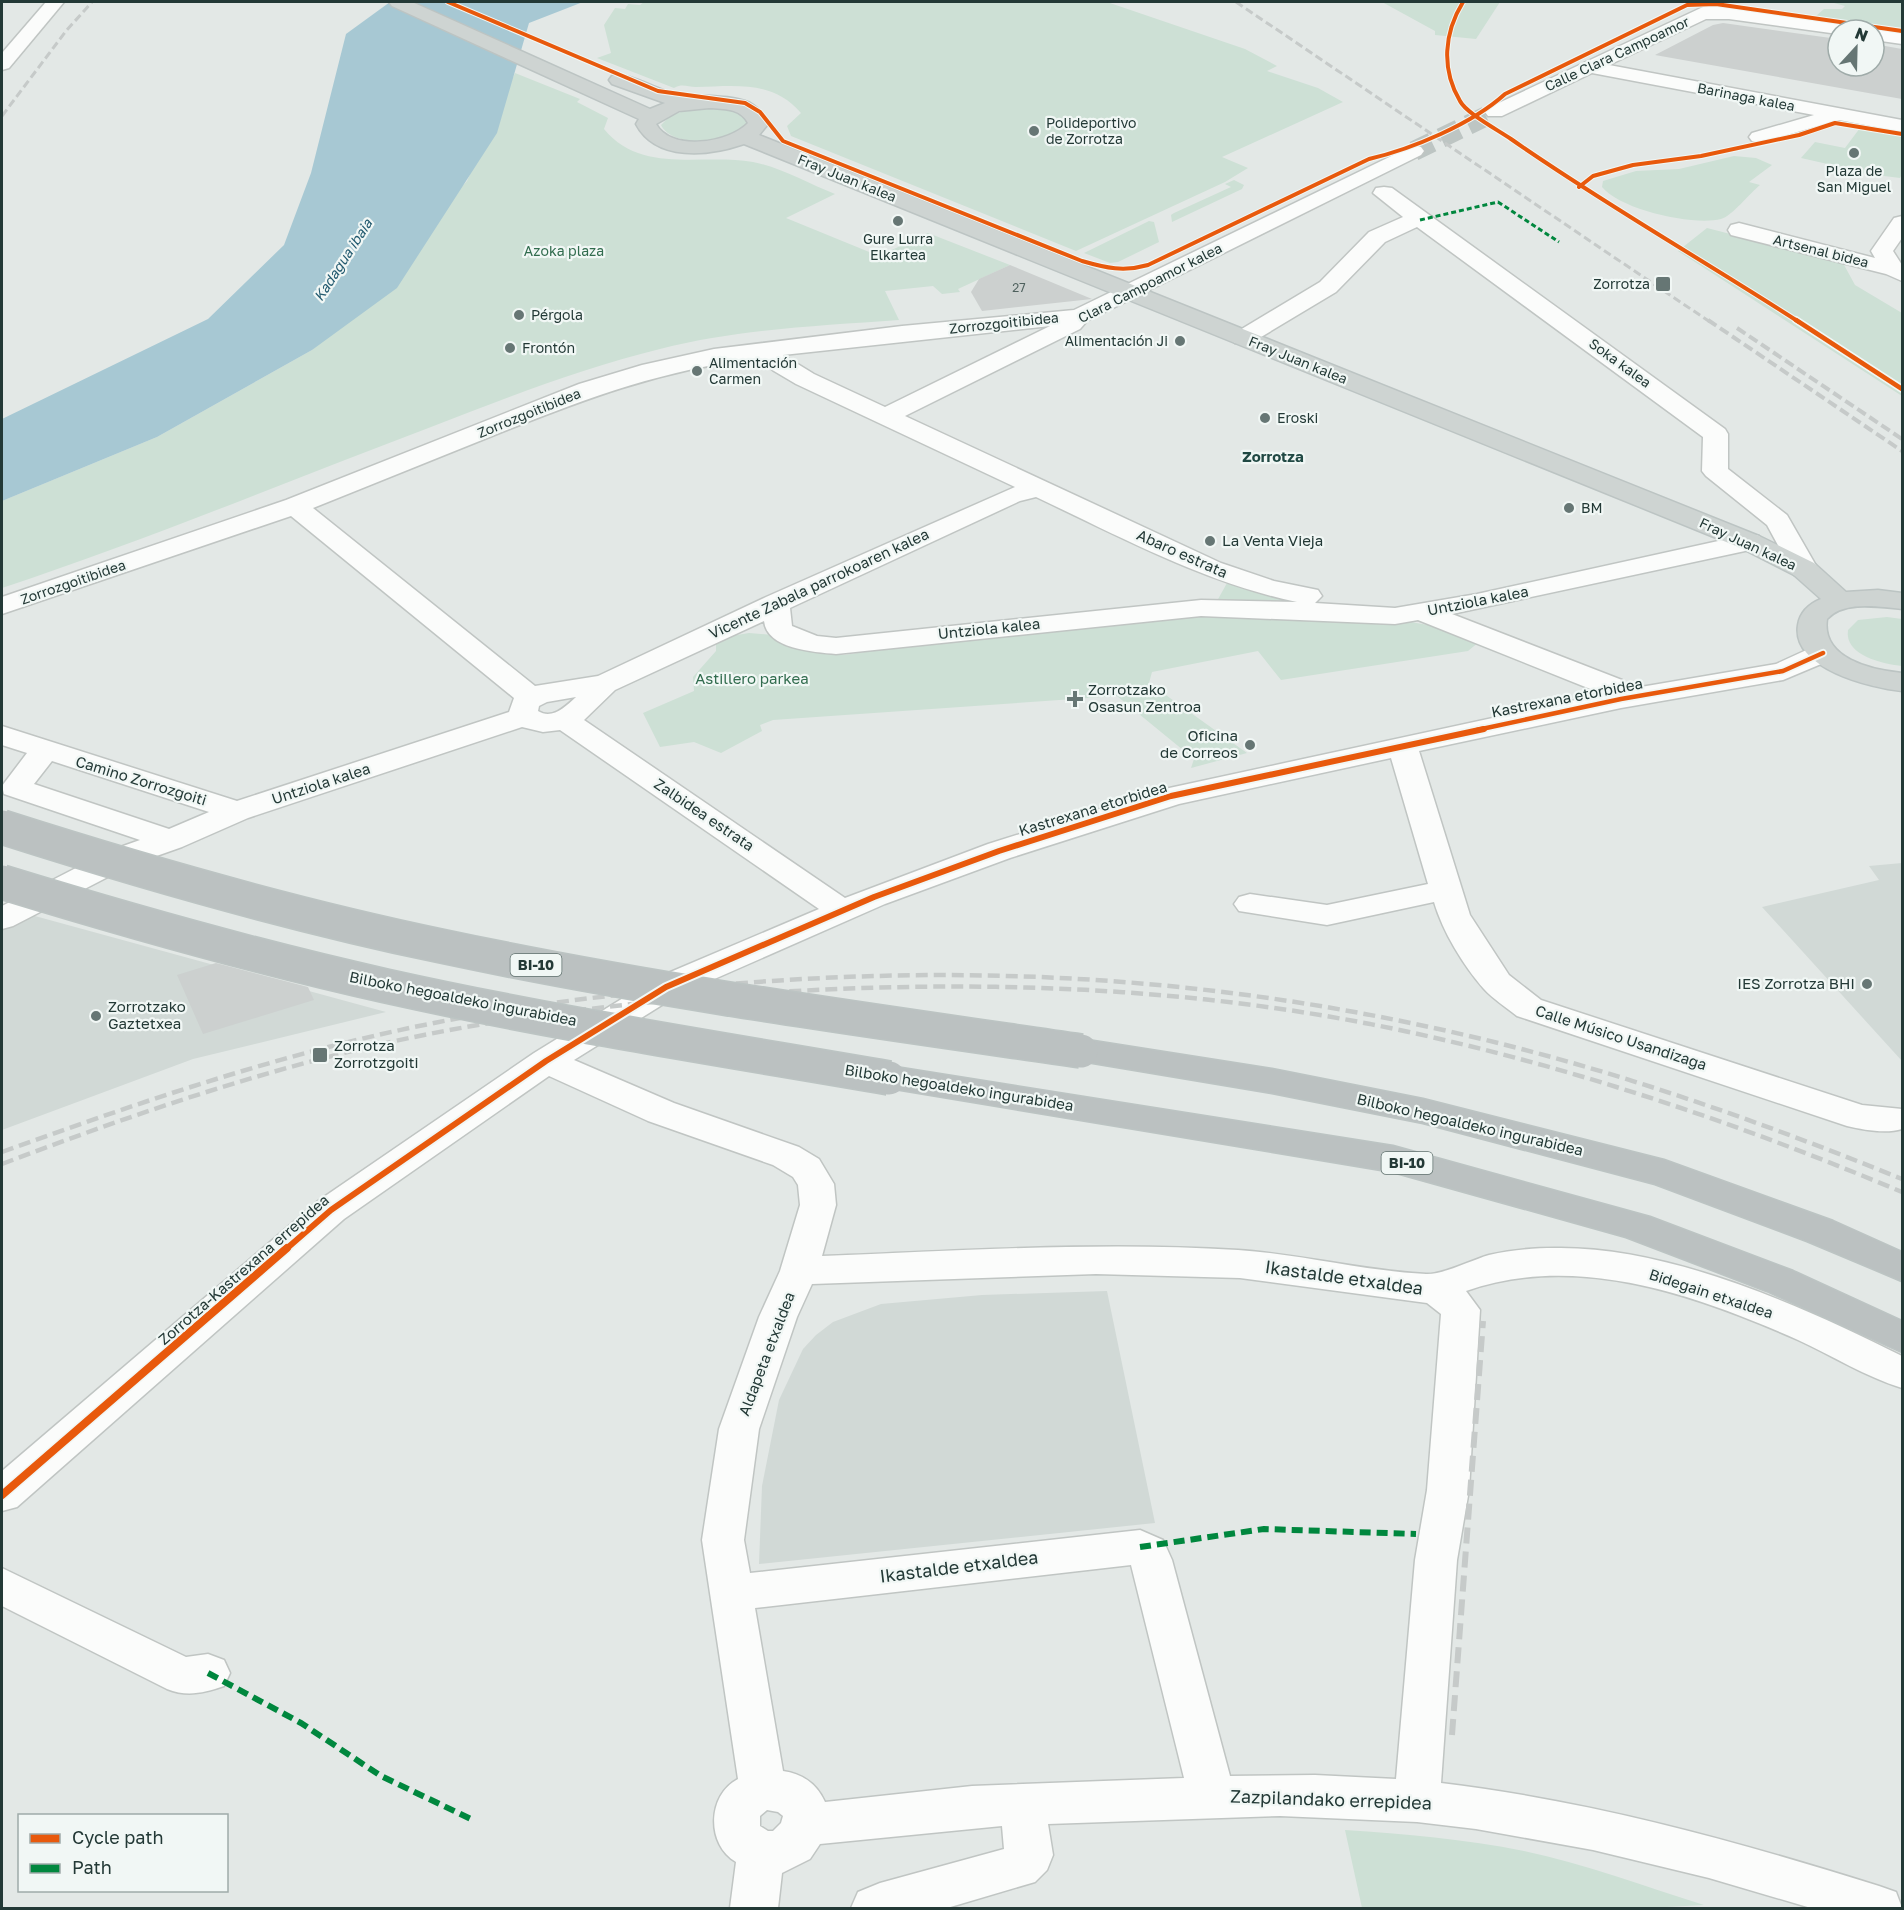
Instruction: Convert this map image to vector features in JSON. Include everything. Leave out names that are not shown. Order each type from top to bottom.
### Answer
[{"type":"highway","name":"Bilboko hegoaldeko ingurabidea","points":[[2,827],[237,897],[437,945],[585,975],[738,1001],[1272,1081],[1423,1111],[1664,1173],[1820,1231],[1902,1267]]},
{"type":"highway","name":"Bilboko hegoaldeko ingurabidea","points":[[2,882],[115,917],[257,955],[441,998],[889,1078],[1393,1159],[1637,1227],[1780,1281],[1902,1337]]},
{"type":"main road","points":[[398,2],[535,62],[650,117]]},
{"type":"main road","points":[[434,2],[658,95],[691,103],[724,104],[750,112],[757,118],[758,124],[755,131],[746,137],[716,146],[680,145],[653,137],[647,131],[646,124],[650,117],[667,108],[691,103]]},
{"type":"main road","name":"Fray Juan kalea","points":[[746,137],[1750,542],[1804,569],[1840,601]]},
{"type":"main road","points":[[1902,601],[1863,598],[1840,601],[1824,607],[1814,616],[1810,628],[1814,640],[1823,652],[1840,665],[1863,674],[1902,682]]},
{"type":"street","points":[[2,64],[56,2]]},
{"type":"street","name":"Calle Clara Campoamor","points":[[1494,112],[1703,13],[1729,13],[1826,27]]},
{"type":"street","points":[[1886,35],[1902,38]]},
{"type":"street","name":"Barinaga kalea","points":[[1590,67],[1902,126]]},
{"type":"street","points":[[1759,137],[1790,130],[1839,114]]},
{"type":"street","name":"Clara Campoamor kalea","points":[[886,416],[1072,324],[1079,316],[1414,151]]},
{"type":"street","name":"Soka kalea","points":[[1384,193],[1716,434],[1715,471],[1778,521],[1804,569]]},
{"type":"street","points":[[1243,338],[1328,287],[1377,237],[1402,224],[1420,220]]},
{"type":"street","points":[[1898,272],[1882,251],[1902,223]]},
{"type":"street","name":"Artsenal bidea","points":[[1740,230],[1898,272]]},
{"type":"street","name":"Zorrozgoitibidea","points":[[2,606],[296,506],[588,389],[650,370],[714,356],[1079,316]]},
{"type":"street","points":[[973,326],[997,330],[1020,344],[1018,350]]},
{"type":"street","name":"Abaro estrata","points":[[763,350],[805,379],[1035,489],[1211,569],[1268,588],[1324,600],[1423,612],[1612,686],[1621,699]]},
{"type":"street","name":"Vicente Zabala parrokoaren kalea","points":[[605,684],[1011,496],[1035,489]]},
{"type":"street","points":[[296,506],[528,706],[538,723],[565,720],[605,684]]},
{"type":"street","name":"Untziola kalea","points":[[684,648],[742,630],[779,631],[813,644],[836,646],[1201,608],[1321,610],[1395,616],[1750,542]]},
{"type":"street","points":[[1201,608],[1213,581],[1211,569]]},
{"type":"street","points":[[777,603],[779,631]]},
{"type":"street","name":"Kastrexana etorbidea","points":[[546,1061],[666,987],[843,911],[999,851],[1171,796],[1621,699],[1783,671],[1823,652]]},
{"type":"street","name":"Untziola kalea","points":[[2,919],[120,858],[171,840],[237,811],[528,706],[605,684]]},
{"type":"street","name":"Zalbidea estrata","points":[[565,720],[843,911]]},
{"type":"street","name":"Camino Zorrozgoiti","points":[[2,735],[44,751],[237,811]]},
{"type":"street","name":"Calle Músico Usandizaga","points":[[1402,745],[1454,915],[1481,962],[1511,997],[1529,1008],[1860,1117],[1895,1119]]},
{"type":"street","points":[[44,751],[8,795],[171,840]]},
{"type":"street","points":[[1250,904],[1327,915],[1446,890]]},
{"type":"street","name":"Aldapeta etxaldea","points":[[546,1061],[662,1112],[786,1156],[806,1168],[816,1184],[818,1205],[799,1271],[778,1317],[739,1429],[723,1540],[763,1789]]},
{"type":"street","name":"Zorrotza-Kastrexana errepidea","points":[[2,1495],[330,1210],[546,1061]]},
{"type":"street","name":"Ikastalde etxaldea","points":[[799,1271],[1096,1260],[1240,1264],[1430,1289],[1447,1295],[1461,1310],[1448,1490],[1436,1560],[1417,1801]]},
{"type":"street","name":"Bidegain etxaldea","points":[[1430,1289],[1508,1265],[1564,1261],[1615,1266],[1662,1275],[1792,1321],[1902,1373]]},
{"type":"street","name":"Ikastalde etxaldea","points":[[731,1593],[1140,1547],[1148,1552],[1151,1560],[1212,1796]]},
{"type":"street","points":[[2,1586],[183,1676],[208,1673]]},
{"type":"street","points":[[763,1789],[782,1789],[798,1797],[807,1812],[806,1825],[796,1844],[780,1852],[761,1853],[740,1839],[736,1829],[737,1812],[747,1798],[763,1789]]},
{"type":"street","name":"Zazpilandako errepidea","points":[[806,1825],[948,1809],[1212,1796],[1292,1795],[1417,1801],[1595,1829],[1733,1863],[1879,1908]]},
{"type":"street","points":[[875,1908],[1017,1867],[1030,1855],[1022,1805]]},
{"type":"street","points":[[754,1908],[761,1853]]},
{"type":"shaded area","name":"IES Zorrotza BHI","points":[[1902,863],[1902,1061],[1762,907],[1879,880],[1869,866]]},
{"type":"shaded area","points":[[2,907],[386,1012],[193,1059],[2,1130]]},
{"type":"shaded area","points":[[1107,1291],[1155,1523],[759,1564],[762,1486],[779,1400],[803,1349],[816,1335],[833,1322],[881,1304],[982,1295]]},
{"type":"green space","name":"Polideportivo de Zorrotza","points":[[644,2],[1107,2],[1245,49],[1277,66],[1267,71],[1318,88],[1343,102],[1222,157],[1248,168],[1225,182],[1076,251],[791,136],[787,126],[801,113],[790,102],[766,90],[739,86],[683,85],[674,88],[597,58],[611,53],[604,25],[615,8],[625,9],[628,4],[640,5]]},
{"type":"green space","points":[[1382,2],[1500,2],[1476,39],[1435,35],[1435,31]]},
{"type":"green space","points":[[1902,2],[1902,28],[1886,26],[1886,18],[1816,16],[1824,9],[1842,9],[1845,6],[1834,3]]},
{"type":"green space","name":"Azoka plaza","points":[[515,73],[580,99],[577,102],[608,118],[604,129],[619,143],[636,152],[674,159],[734,160],[763,164],[835,194],[786,218],[879,256],[928,233],[1010,265],[958,289],[960,292],[942,294],[933,286],[885,291],[899,320],[778,329],[719,337],[660,349],[573,374],[164,530],[2,588],[2,501],[157,437],[312,350],[467,181]]},
{"type":"green space","points":[[695,108],[723,108],[735,111],[748,121],[747,126],[723,138],[696,141],[672,135],[661,125],[671,115]]},
{"type":"green space","name":"Plaza de San Miguel","points":[[1860,128],[1902,136],[1902,174],[1900,178],[1829,169],[1832,165],[1801,158],[1815,142],[1845,148]]},
{"type":"green space","points":[[1734,156],[1756,158],[1772,165],[1749,182],[1760,185],[1721,219],[1693,220],[1658,214],[1625,203],[1602,187],[1603,181],[1636,171],[1679,169]]},
{"type":"green space","points":[[1234,180],[1244,185],[1242,189],[1172,222],[1171,215],[1231,187],[1225,184]]},
{"type":"green space","points":[[1149,221],[1154,222],[1159,242],[1118,262],[1110,263],[1084,253]]},
{"type":"green space","points":[[1707,228],[1843,263],[1855,285],[1902,313],[1902,396],[1678,251]]},
{"type":"green space","points":[[1229,583],[1301,603],[1217,601]]},
{"type":"green space","name":"Astillero parkea","points":[[1173,615],[1399,620],[1434,626],[1479,642],[1468,651],[1281,680],[1258,651],[1152,672],[1149,683],[1247,753],[1191,768],[1194,759],[1117,696],[773,720],[760,725],[762,731],[721,753],[694,742],[660,747],[643,713],[694,691],[693,677],[716,651],[716,644],[731,636],[749,633],[773,635],[808,650],[844,655],[999,632]]},
{"type":"green space","points":[[1887,617],[1902,619],[1902,666],[1867,657],[1852,646],[1848,639],[1848,630],[1858,620]]},
{"type":"green space","points":[[1345,1830],[1480,1843],[1524,1851],[1592,1869],[1704,1905],[1648,1908],[1362,1908]]},
{"type":"water","name":"Kadagua ibaia","points":[[390,2],[583,2],[529,23],[497,133],[397,288],[312,350],[157,437],[2,501],[2,419],[208,319],[284,245],[311,173],[346,34]]},
{"type":"building","points":[[1723,23],[1826,37],[1826,78],[1886,78],[1886,46],[1902,49],[1902,99],[1655,55],[1713,25]]},
{"type":"building","points":[[1010,265],[1092,299],[982,311],[971,292],[979,279]]},
{"type":"building","points":[[216,963],[308,987],[314,1000],[203,1034],[177,975]]},
{"type":"tunnel","points":[[1414,151],[1495,112]]},
{"type":"railway","points":[[2,116],[66,31],[92,2]]},
{"type":"railway","points":[[1236,2],[1710,322]]},
{"type":"railway","points":[[1708,320],[1902,451]]},
{"type":"railway","points":[[1737,328],[1902,439]]},
{"type":"railway","points":[[2,1152],[108,1114],[269,1063],[379,1035],[496,1011],[622,994],[785,980],[981,975],[1174,986],[1270,998],[1367,1014],[1465,1035],[1576,1064],[1686,1098],[1902,1179]]},
{"type":"railway","points":[[2,1164],[157,1108],[263,1075],[370,1047],[491,1023],[628,1005],[780,992],[865,988],[1034,988],[1203,999],[1370,1024],[1438,1039],[1506,1055],[1640,1094],[1772,1140],[1902,1192]]},
{"type":"railway","points":[[1452,1735],[1483,1321]]},
{"type":"marked path","points":[[1420,220],[1498,202],[1559,242]]},
{"type":"marked path","points":[[1140,1547],[1202,1536],[1264,1529],[1416,1534]]},
{"type":"marked path","points":[[208,1673],[301,1723],[381,1776],[475,1821]]},
{"type":"cycle path","points":[[448,2],[658,91],[745,103],[760,112],[783,141],[1082,261],[1111,269],[1131,270],[1148,265],[1369,159],[1401,150],[1434,136],[1495,103],[1505,94],[1687,5],[1716,4],[1902,31]]},
{"type":"cycle path","points":[[1463,2],[1450,27],[1447,53],[1450,78],[1461,104],[1579,187],[1701,258],[1902,389]]},
{"type":"cycle path","points":[[1579,187],[1593,176],[1633,165],[1701,156],[1799,135],[1835,123],[1902,134]]},
{"type":"cycle path","points":[[2,1495],[331,1210],[546,1061],[666,987],[874,897],[999,851],[1171,796],[1621,699],[1783,671],[1823,653]]},
{"type":"place","name":"Polideportivo de Zorrotza","points":[[1034,131]]},
{"type":"place","name":"Plaza de San Miguel","points":[[1854,153]]},
{"type":"place","name":"Gure Lurra Elkartea","points":[[898,221]]},
{"type":"place","name":"Zorrotza","points":[[1663,284]]},
{"type":"place","name":"Pérgola","points":[[519,315]]},
{"type":"place","name":"Alimentación Ji","points":[[1180,341]]},
{"type":"place","name":"Frontón","points":[[510,348]]},
{"type":"place","name":"Alimentación Carmen","points":[[697,371]]},
{"type":"place","name":"Eroski","points":[[1265,418]]},
{"type":"place","name":"BM","points":[[1569,508]]},
{"type":"place","name":"La Venta Vieja","points":[[1210,541]]},
{"type":"place","name":"Zorrotzako Osasun Zentroa","points":[[1075,699]]},
{"type":"place","name":"Oficina de Correos","points":[[1250,745]]},
{"type":"place","name":"IES Zorrotza BHI","points":[[1867,984]]},
{"type":"place","name":"Zorrotzako Gaztetxea","points":[[96,1016]]},
{"type":"place","name":"Zorrotza Zorrotzgoiti","points":[[320,1055]]},
{"type":"district","name":"Zorrotza","points":[[1273,457]]}]
